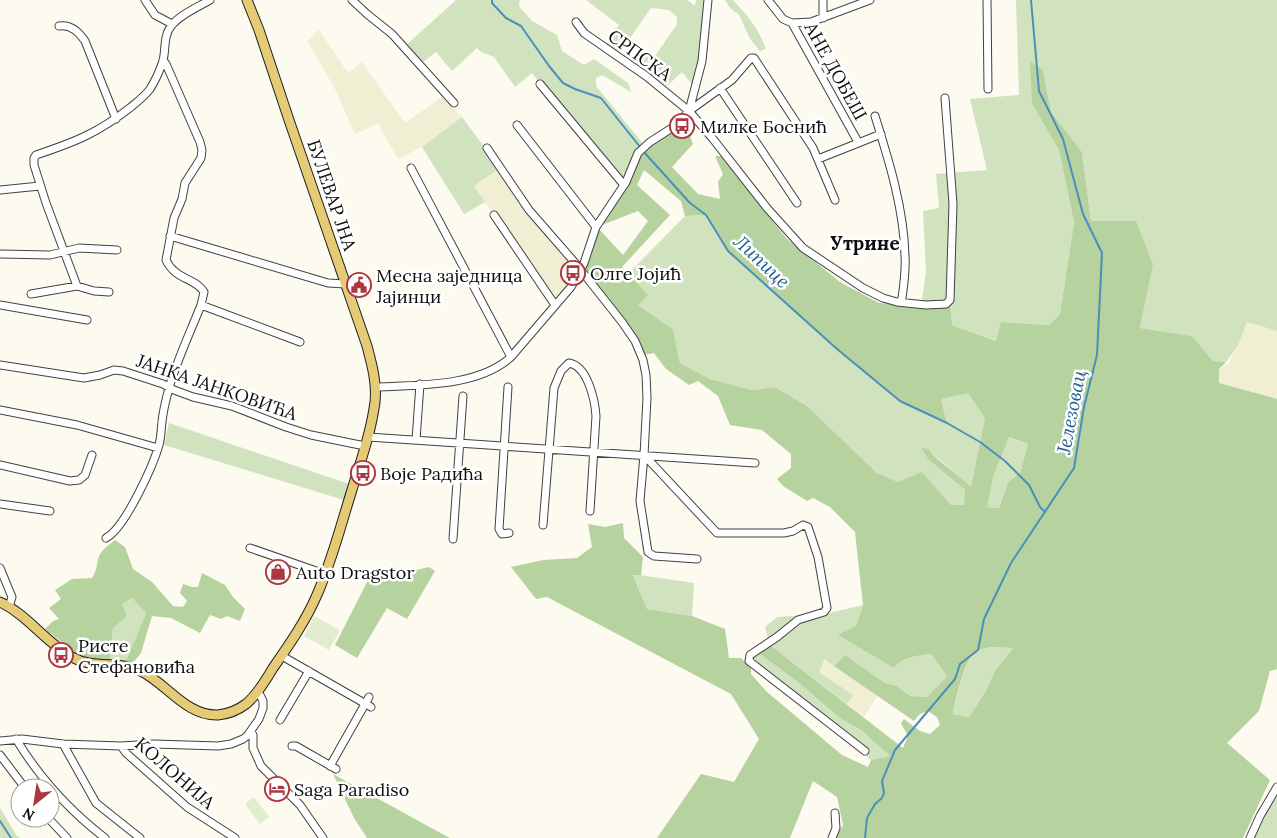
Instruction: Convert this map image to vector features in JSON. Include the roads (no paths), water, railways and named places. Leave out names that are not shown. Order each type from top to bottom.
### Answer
[{"type":"main road","name":"БУЛЕВАР ЈНА","points":[[0,602],[9,607],[71,657],[88,664],[126,667],[137,670],[148,675],[200,713],[210,715],[226,714],[244,705],[257,692],[282,656],[309,611],[325,574],[366,442],[373,415],[376,387],[369,355],[346,284],[289,122],[260,30],[247,0]]},
{"type":"street","points":[[145,0],[157,17],[172,24]]},
{"type":"street","points":[[77,286],[40,186],[33,161],[35,156],[90,134],[116,119],[149,90],[163,60],[166,36],[172,24],[210,0]]},
{"type":"street","points":[[352,0],[392,34],[454,103]]},
{"type":"street","points":[[689,111],[704,54],[708,0]]},
{"type":"street","name":"АНЕ ДОБЕШ","points":[[768,0],[783,19],[792,24],[858,142],[881,134]]},
{"type":"street","points":[[823,0],[823,18]]},
{"type":"street","points":[[792,24],[823,18],[870,0]]},
{"type":"street","points":[[987,0],[988,89]]},
{"type":"street","name":"СРПСКА","points":[[576,22],[584,33],[646,76],[689,111],[798,244],[863,288],[884,298],[900,302],[926,305],[949,302],[953,204],[944,98]]},
{"type":"street","points":[[59,26],[70,27],[78,32],[85,41],[116,119]]},
{"type":"street","points":[[376,387],[447,383],[465,379],[495,367],[511,357],[574,282],[581,270],[596,227],[624,186],[641,150],[675,126],[689,111],[732,80],[751,58],[754,58],[818,159],[835,200]]},
{"type":"street","points":[[106,538],[120,525],[141,487],[158,448],[169,387],[201,306],[203,290],[174,272],[168,265],[166,256],[174,218],[182,199],[185,183],[201,158],[202,150],[163,60]]},
{"type":"street","points":[[540,84],[624,186]]},
{"type":"street","points":[[720,88],[797,203]]},
{"type":"street","name":"АНЕ ДОБЕШ","points":[[875,116],[895,191],[903,234],[905,265],[900,302]]},
{"type":"street","points":[[517,125],[596,227]]},
{"type":"street","points":[[818,159],[858,142]]},
{"type":"street","points":[[488,148],[529,210],[581,270],[635,341],[643,360],[647,386],[640,502],[648,552],[654,556],[696,559]]},
{"type":"street","points":[[411,168],[511,357]]},
{"type":"street","points":[[0,190],[40,186]]},
{"type":"street","points":[[494,215],[555,305]]},
{"type":"street","points":[[170,236],[328,283],[346,284]]},
{"type":"street","points":[[0,254],[50,255],[79,248],[117,250]]},
{"type":"street","points":[[31,294],[77,286],[94,291],[109,292]]},
{"type":"street","points":[[0,305],[88,320]]},
{"type":"street","points":[[201,306],[300,342]]},
{"type":"street","points":[[543,525],[555,383],[565,366],[569,363],[574,364],[584,376],[594,396],[596,416],[590,511]]},
{"type":"street","name":"ЈАНКА ЈАНКОВИЋА","points":[[0,365],[84,378],[119,370],[193,397],[232,406],[268,421],[308,434],[366,442]]},
{"type":"street","points":[[416,440],[420,384]]},
{"type":"street","points":[[508,386],[499,529],[502,534],[509,533]]},
{"type":"street","points":[[454,539],[463,396]]},
{"type":"street","points":[[0,410],[77,425],[158,448]]},
{"type":"street","points":[[366,442],[416,440],[755,463]]},
{"type":"street","points":[[0,465],[58,479],[75,481],[85,475],[92,455]]},
{"type":"street","points":[[644,456],[717,533],[784,533],[803,525],[808,527],[818,557],[827,608],[824,612],[798,620],[750,655],[750,661],[865,751]]},
{"type":"street","points":[[0,504],[50,511]]},
{"type":"street","points":[[250,548],[325,574]]},
{"type":"street","points":[[0,568],[12,597],[9,607]]},
{"type":"street","points":[[282,656],[369,702],[333,767],[296,746],[292,746]]},
{"type":"street","points":[[280,720],[308,671]]},
{"type":"street","points":[[0,741],[16,739],[63,744],[122,746],[154,744],[218,746],[236,743],[251,732],[260,719],[263,708],[262,698],[257,692]]},
{"type":"street","points":[[251,732],[253,734],[253,748],[261,766],[300,805],[323,838]]},
{"type":"street","points":[[16,739],[45,780],[69,808],[81,820],[105,838]]},
{"type":"street","points":[[63,744],[96,802],[140,838]]},
{"type":"street","name":"КОЛОНИЈА","points":[[122,746],[126,753],[187,807],[235,838]]},
{"type":"street","points":[[0,755],[17,778]]},
{"type":"street","points":[[1250,838],[1263,809],[1277,787]]},
{"type":"street","points":[[832,838],[836,828],[835,813]]},
{"type":"street","points":[[58,828],[67,838]]},
{"type":"waterway","name":"Липице","points":[[492,0],[492,3],[506,18],[521,26],[563,83],[601,98],[640,147]]},
{"type":"waterway","name":"Јелезовац","points":[[865,838],[867,818],[875,804],[882,798],[884,793],[882,781],[895,750],[955,679],[960,664],[978,650],[984,619],[1011,563],[1074,468],[1084,407],[1097,355],[1102,253],[1083,214],[1063,139],[1039,91],[1031,0]]},
{"type":"waterway","name":"Липице","points":[[643,151],[690,203],[706,215],[728,251],[837,349],[900,401],[947,423],[980,442],[1005,461],[1029,485],[1040,507],[1045,512]]},
{"type":"waterway","points":[[0,821],[11,838]]},
{"type":"place","name":"Милке Боснић","points":[[682,126]]},
{"type":"place","name":"Олге Јојић","points":[[573,273]]},
{"type":"place","name":"Месна заједница Јајинци","points":[[359,285]]},
{"type":"place","name":"Воје Радића","points":[[363,473]]},
{"type":"place","name":"Auto Dragstor","points":[[278,572]]},
{"type":"place","name":"Ристе Стефановића","points":[[61,655]]},
{"type":"place","name":"Saga Paradiso","points":[[277,789]]},
{"type":"district","name":"Утрине","points":[[865,243]]}]
